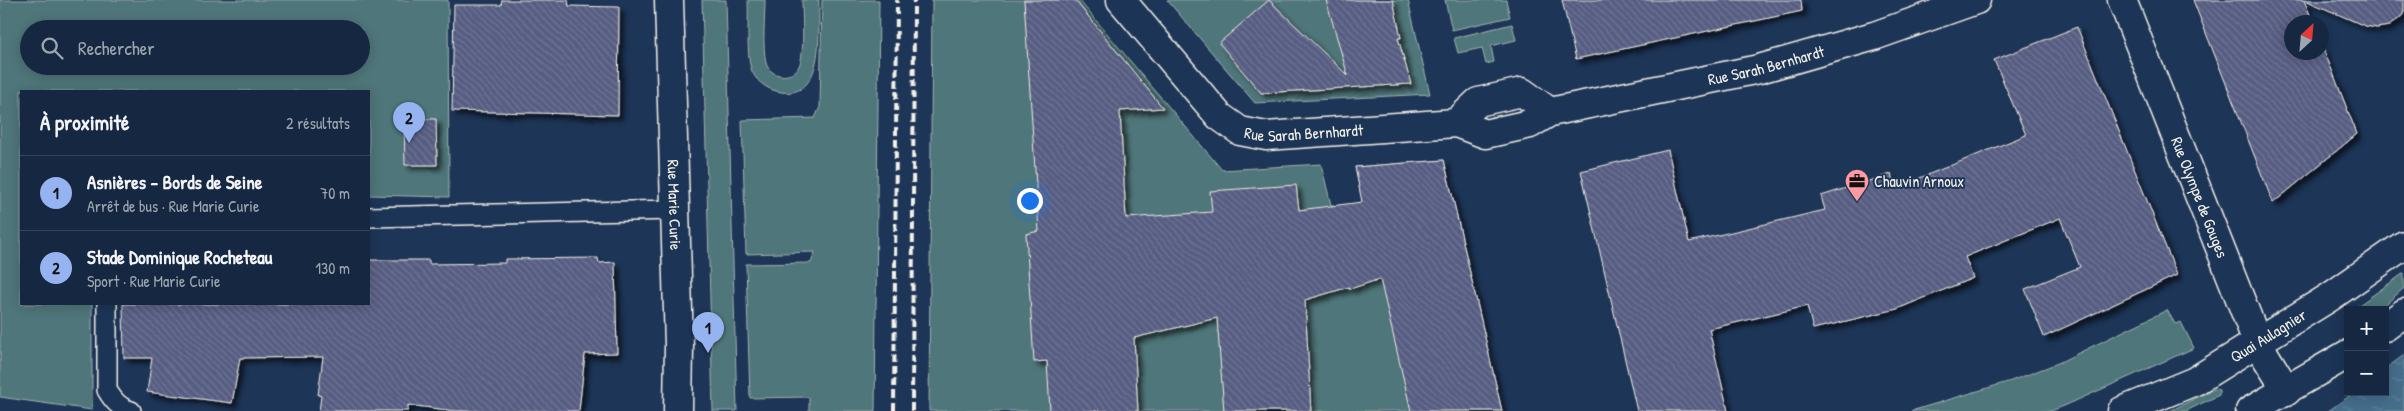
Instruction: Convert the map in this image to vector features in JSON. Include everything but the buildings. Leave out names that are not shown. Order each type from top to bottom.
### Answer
[{"type":"street","name":"Rue Marie Curie","points":[[669,0],[679,346],[678,411]]},
{"type":"street","name":"Rue Sarah Bernhardt","points":[[1121,0],[1219,116],[1240,131],[1266,136],[1456,123],[1485,134],[1530,124],[1550,112],[1759,69],[1874,36],[1976,0]]},
{"type":"street","name":"Rue Olympe de Gouges","points":[[2122,0],[2258,344],[2287,391]]},
{"type":"street","name":"Quai Aulagnier","points":[[2122,411],[2195,381],[2258,344],[2330,298],[2404,245]]},
{"type":"street","points":[[2389,325],[2404,313]]},
{"type":"street","points":[[2250,411],[2344,356]]},
{"type":"lane","points":[[370,217],[674,210]]},
{"type":"lane","points":[[107,305],[107,390],[114,401],[123,409],[131,411]]},
{"type":"green space","points":[[0,0],[448,0],[449,197],[370,195],[370,90],[20,90],[20,305],[92,305],[92,410],[0,397]]},
{"type":"green space","points":[[702,0],[726,0],[737,411],[713,411]]},
{"type":"green space","points":[[748,0],[765,0],[764,40],[766,63],[772,72],[787,75],[796,71],[801,60],[803,44],[802,0],[819,0],[816,61],[812,76],[804,86],[792,92],[776,91],[764,86],[755,77],[751,69],[749,53]]},
{"type":"green space","points":[[822,0],[879,0],[875,411],[809,411],[809,397],[750,398],[746,264],[811,263],[815,252],[746,254],[742,120],[815,118],[820,107]]},
{"type":"green space","points":[[932,0],[1079,0],[1222,170],[1321,164],[1331,205],[1334,205],[1334,210],[1363,204],[1355,167],[1444,160],[1502,411],[929,411]]},
{"type":"green space","points":[[1167,0],[1408,0],[1430,94],[1255,103]]},
{"type":"green space","points":[[1445,0],[1506,0],[1510,17],[1452,30]]},
{"type":"green space","points":[[1512,24],[1516,40],[1491,46],[1494,62],[1486,64],[1482,48],[1458,53],[1454,38]]},
{"type":"green space","points":[[2404,273],[2404,288],[2384,306],[2358,306]]},
{"type":"green space","points":[[2167,310],[2175,324],[2181,322],[2194,348],[2064,406],[2051,411],[1911,411],[2011,381],[2058,363]]},
{"type":"green space","points":[[2214,389],[2219,390],[2219,395],[2186,411],[2170,411]]},
{"type":"water","points":[[2404,355],[2404,411],[2328,411],[2349,396],[2389,396],[2389,366]]},
{"type":"railway","points":[[894,411],[897,0]]},
{"type":"railway","points":[[912,411],[914,0]]},
{"type":"place","name":"Stade Dominique Rocheteau","points":[[409,143]]},
{"type":"place","name":"Chauvin Arnoux","points":[[1857,202]]},
{"type":"place","name":"Asnières - Bords de Seine","points":[[708,353]]}]
